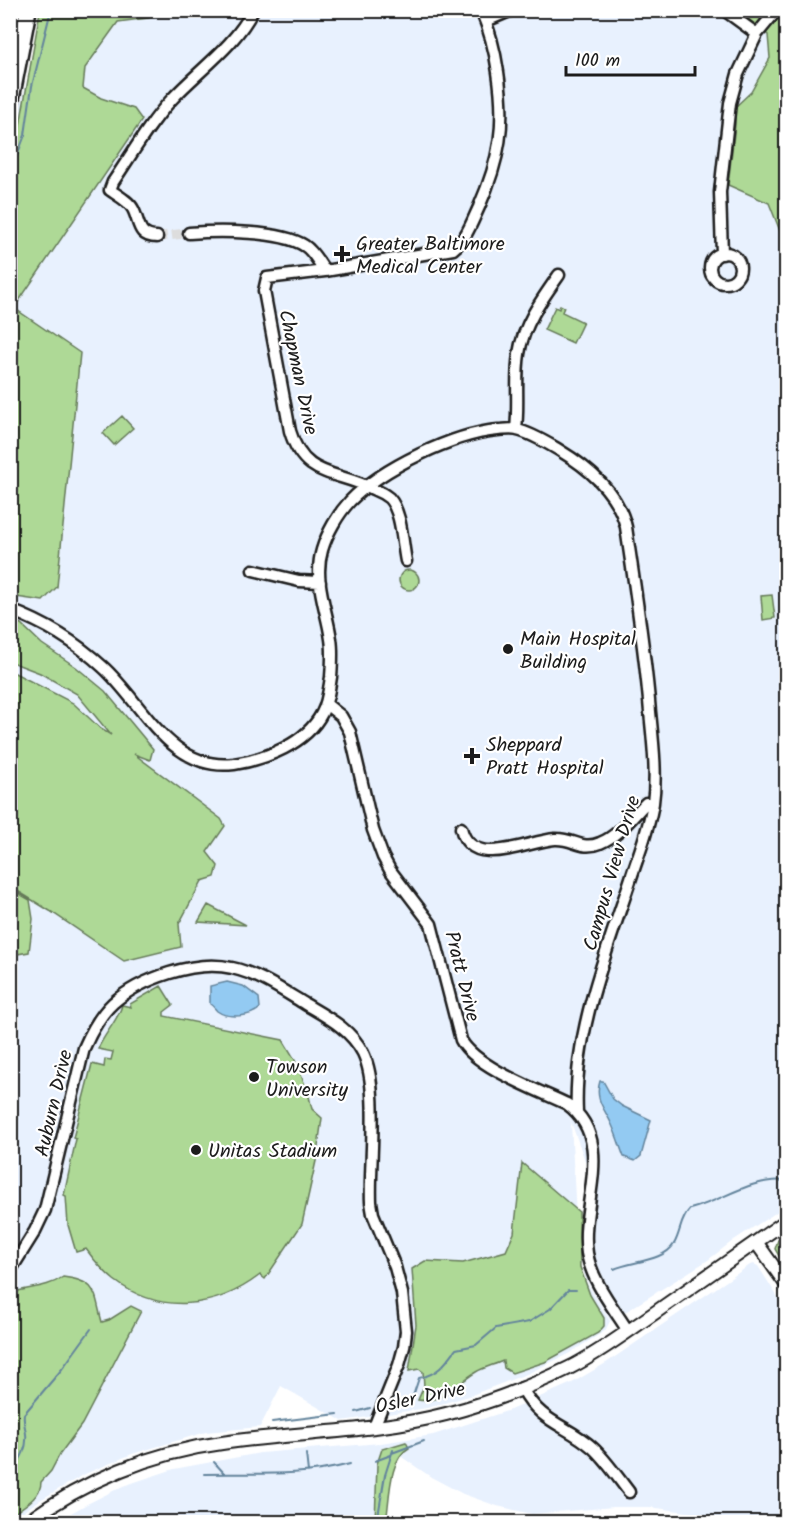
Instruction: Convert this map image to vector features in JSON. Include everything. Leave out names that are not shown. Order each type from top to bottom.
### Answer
[{"type":"main road","points":[[10,18],[12,10]]},
{"type":"main road","points":[[10,104],[28,10]]},
{"type":"street","points":[[157,237],[150,237],[140,229],[133,208],[110,190],[113,182],[161,113],[201,69],[232,42],[253,10]]},
{"type":"street","points":[[189,233],[237,232],[288,239],[308,248],[325,271],[453,249],[465,237],[491,180],[502,134],[503,112],[493,40],[484,16],[512,10]]},
{"type":"street","points":[[724,10],[757,34]]},
{"type":"street","points":[[722,254],[720,192],[730,103],[738,74],[757,34],[777,10]]},
{"type":"street","name":"Chapman Drive","points":[[325,271],[267,278],[264,291],[290,431],[296,447],[308,464],[319,471],[368,486]]},
{"type":"street","points":[[10,610],[47,627],[95,659],[127,691],[169,742],[184,754],[216,764],[234,764],[276,751],[293,742],[312,727],[326,704],[332,650],[320,582],[320,559],[328,533],[348,503],[368,486],[418,456],[457,437],[477,432],[516,429],[518,362],[521,345],[535,312],[559,276]]},
{"type":"street","name":"Campus View Drive","points":[[516,429],[555,448],[588,471],[611,494],[624,518],[650,705],[654,771],[652,803],[642,846],[598,982],[584,1036],[577,1079],[577,1112],[589,1132],[592,1151],[592,1189],[587,1229],[587,1254],[595,1279],[628,1331]]},
{"type":"street","points":[[368,486],[389,499],[397,512],[406,561]]},
{"type":"street","points":[[253,570],[299,581],[320,582]]},
{"type":"street","name":"Pratt Drive","points":[[326,704],[341,716],[350,732],[373,830],[383,857],[390,870],[431,924],[464,1047],[486,1064],[567,1104],[577,1112]]},
{"type":"street","points":[[461,828],[465,839],[484,851],[507,850],[559,839],[582,846],[591,846],[612,836],[646,803],[652,803]]},
{"type":"street","name":"Auburn Drive","points":[[10,1271],[35,1231],[49,1199],[80,1060],[93,1029],[109,1007],[132,990],[160,977],[193,968],[231,967],[266,980],[347,1031],[363,1053],[371,1078],[371,1202],[373,1214],[395,1266],[402,1293],[406,1332],[399,1365],[374,1427]]},
{"type":"street","name":"Osler Drive","points":[[27,1522],[69,1495],[100,1479],[186,1449],[249,1439],[374,1427],[447,1414],[522,1388],[570,1368],[609,1345],[786,1221]]},
{"type":"street","points":[[756,1242],[786,1284]]},
{"type":"street","points":[[522,1388],[539,1413],[576,1435],[600,1454],[629,1492]]},
{"type":"shaded area","points":[[40,11],[786,11],[786,1206],[708,1260],[611,1321],[585,1277],[578,1240],[587,1166],[568,1114],[571,1123],[576,1217],[568,1251],[610,1321],[605,1331],[568,1354],[529,1373],[469,1396],[427,1408],[342,1421],[281,1386],[260,1427],[206,1432],[132,1454],[85,1474],[11,1520],[10,141],[31,68]]},
{"type":"shaded area","points":[[754,1264],[758,1266],[786,1310],[786,1522],[722,1522],[702,1514],[649,1507],[614,1507],[532,1514],[497,1506],[463,1494],[431,1477],[387,1447],[380,1522],[55,1522],[123,1486],[174,1469],[260,1453],[381,1443],[433,1435],[510,1410],[572,1383],[606,1363]]},
{"type":"green space","points":[[40,11],[173,11],[148,18],[118,22],[85,68],[83,88],[101,98],[134,109],[142,120],[14,308],[80,353],[57,587],[43,601],[10,596],[11,152],[19,131]]},
{"type":"green space","points":[[738,11],[786,11],[786,246],[769,203],[728,185],[735,107],[751,92],[770,58],[768,35]]},
{"type":"green space","points":[[560,305],[564,307],[562,312],[583,322],[573,343],[544,330],[555,307],[559,309]]},
{"type":"green space","points":[[122,416],[133,428],[114,445],[103,433]]},
{"type":"green space","points":[[409,570],[416,573],[419,580],[416,587],[409,590],[402,587],[399,580],[402,573]]},
{"type":"green space","points":[[772,595],[775,618],[763,620],[761,596]]},
{"type":"green space","points":[[11,620],[21,624],[42,644],[76,667],[105,691],[153,749],[150,760],[134,754],[221,819],[225,826],[207,852],[218,866],[215,877],[202,881],[179,924],[181,947],[124,961],[11,887],[11,671],[73,703],[101,729],[111,735],[77,694],[40,673],[11,662]]},
{"type":"green space","points":[[11,889],[30,900],[33,919],[29,952],[11,955]]},
{"type":"green space","points":[[208,905],[246,925],[198,922]]},
{"type":"green space","name":"Unitas Stadium","points":[[161,986],[173,1005],[164,1012],[164,1016],[283,1040],[294,1058],[308,1092],[312,1109],[322,1118],[316,1161],[302,1224],[265,1279],[260,1275],[225,1295],[207,1301],[169,1303],[150,1299],[132,1291],[110,1277],[86,1249],[76,1252],[68,1225],[66,1196],[64,1195],[76,1139],[73,1138],[92,1064],[104,1067],[105,1059],[111,1060],[113,1052],[98,1049],[122,1005],[131,1007],[130,1004]]},
{"type":"green space","points":[[522,1163],[579,1212],[580,1267],[590,1295],[604,1318],[604,1326],[598,1333],[545,1362],[512,1373],[504,1368],[503,1361],[476,1372],[442,1396],[435,1399],[418,1400],[424,1386],[423,1372],[419,1369],[409,1371],[416,1325],[412,1269],[425,1261],[463,1263],[506,1251],[514,1233]]},
{"type":"green space","points":[[786,1233],[786,1268],[775,1249],[778,1240]]},
{"type":"green space","points":[[63,1277],[89,1285],[93,1290],[102,1322],[131,1306],[141,1311],[82,1424],[60,1454],[51,1471],[41,1482],[38,1493],[11,1515],[11,1293],[44,1285]]},
{"type":"green space","points":[[406,1442],[409,1448],[402,1453],[394,1471],[386,1522],[375,1522],[377,1464],[382,1449]]},
{"type":"water","points":[[227,982],[243,986],[259,998],[260,1008],[239,1016],[222,1014],[217,1011],[210,1004],[210,986]]},
{"type":"water","points":[[600,1081],[603,1081],[613,1099],[622,1106],[651,1120],[641,1156],[635,1161],[624,1157],[614,1129],[599,1099]]},
{"type":"waterway","points":[[10,174],[25,135],[32,86],[51,10]]},
{"type":"waterway","points":[[614,1269],[655,1257],[669,1250],[690,1209],[749,1186],[786,1181]]},
{"type":"waterway","points":[[402,1402],[413,1396],[419,1378],[440,1368],[456,1349],[476,1345],[496,1328],[529,1322],[550,1309],[568,1290],[576,1290]]},
{"type":"waterway","points":[[10,1475],[26,1445],[24,1414],[62,1369],[91,1329]]},
{"type":"waterway","points":[[356,1412],[370,1408]]},
{"type":"waterway","points":[[272,1422],[338,1414]]},
{"type":"waterway","points":[[392,1453],[424,1441]]},
{"type":"waterway","points":[[377,1522],[385,1475],[393,1450]]},
{"type":"waterway","points":[[306,1454],[308,1472]]},
{"type":"waterway","points":[[375,1461],[391,1455]]},
{"type":"waterway","points":[[214,1462],[224,1473]]},
{"type":"waterway","points":[[204,1474],[296,1473],[350,1464]]},
{"type":"tunnel","points":[[157,237],[189,233]]},
{"type":"place","name":"Greater Baltimore Medical Center","points":[[342,254]]},
{"type":"place","name":"Main Hospital Building","points":[[508,649]]},
{"type":"place","name":"Sheppard Pratt Hospital","points":[[472,756]]},
{"type":"place","name":"Towson University","points":[[254,1077]]},
{"type":"place","name":"Unitas Stadium","points":[[196,1150]]}]
